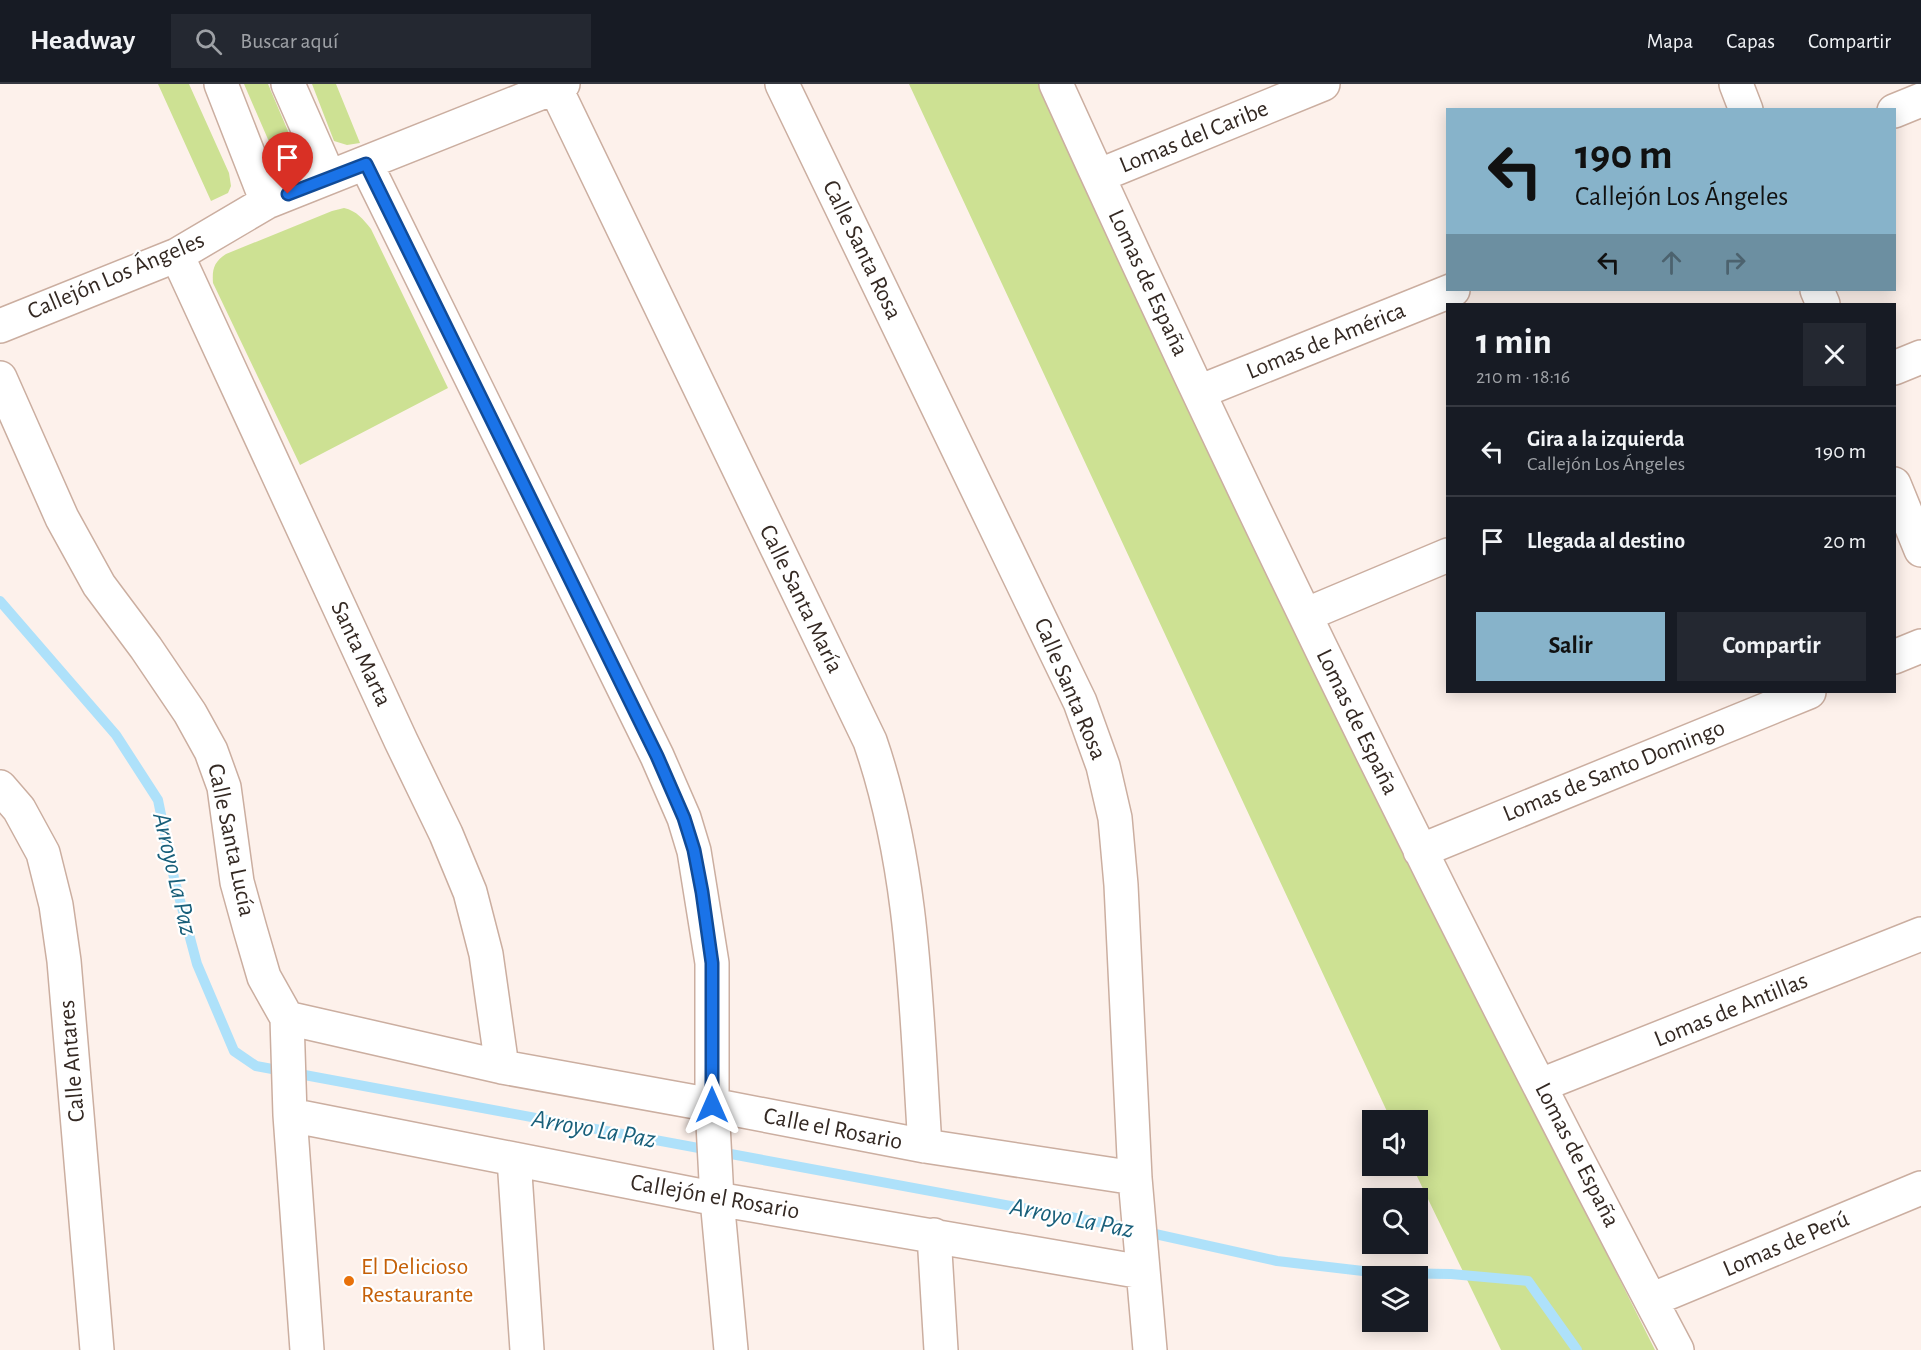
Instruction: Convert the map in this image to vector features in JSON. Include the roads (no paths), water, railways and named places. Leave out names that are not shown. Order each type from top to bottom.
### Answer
[{"type":"street","points":[[220,84],[267,202]]},
{"type":"street","points":[[288,84],[329,177]]},
{"type":"street","name":"Calle Santa Rosa","points":[[782,84],[1080,702],[1103,766],[1116,818],[1136,1187],[1149,1350]]},
{"type":"street","name":"Lomas de España","points":[[1056,84],[1199,392],[1420,851],[1677,1350]]},
{"type":"street","name":"Lomas del Caribe","points":[[1098,176],[1323,84]]},
{"type":"street","points":[[1736,84],[1745,108]]},
{"type":"street","name":"Callejón Los Ángeles","points":[[0,326],[177,255],[267,202],[559,86]]},
{"type":"street","name":"Calle Santa María","points":[[559,86],[870,741],[883,778],[897,846],[912,950],[925,1146]]},
{"type":"street","points":[[1896,110],[1921,100]]},
{"type":"street","points":[[366,164],[657,756],[684,818],[694,850],[712,963],[713,1113],[730,1350]]},
{"type":"street","name":"Santa Marta","points":[[177,255],[446,834],[470,892],[486,954],[502,1067]]},
{"type":"street","name":"Lomas de América","points":[[1199,392],[1451,291]]},
{"type":"street","points":[[1896,367],[1921,357]]},
{"type":"street","name":"Calle Santa Lucía","points":[[0,378],[62,518],[99,585],[146,648],[190,713],[212,751],[224,787],[237,882],[264,977],[287,1023],[289,1110],[307,1350]]},
{"type":"street","points":[[1896,489],[1921,550]]},
{"type":"street","points":[[1305,615],[1446,556]]},
{"type":"street","points":[[1896,656],[1921,646]]},
{"type":"street","name":"Lomas de Santo Domingo","points":[[1420,851],[1807,693]]},
{"type":"street","name":"Calle Antares","points":[[0,787],[19,809],[43,853],[56,905],[64,961],[97,1350]]},
{"type":"street","name":"Lomas de Antillas","points":[[1541,1085],[1921,934]]},
{"type":"street","name":"Calle el Rosario","points":[[287,1023],[713,1113],[925,1146],[1136,1187]]},
{"type":"street","name":"Callejón el Rosario","points":[[289,1110],[514,1159],[717,1189],[934,1234],[1142,1260]]},
{"type":"street","points":[[514,1159],[527,1350]]},
{"type":"street","name":"Lomas de Perú","points":[[1651,1300],[1921,1188]]},
{"type":"street","points":[[934,1234],[941,1350]]},
{"type":"waterway","name":"Arroyo La Paz","points":[[0,601],[116,735],[158,800],[174,878],[197,964],[234,1051],[256,1066],[1119,1226],[1277,1261],[1380,1273],[1451,1274],[1528,1281],[1577,1350]]},
{"type":"place","name":"El Delicioso Restaurante","points":[[349,1281]]}]
